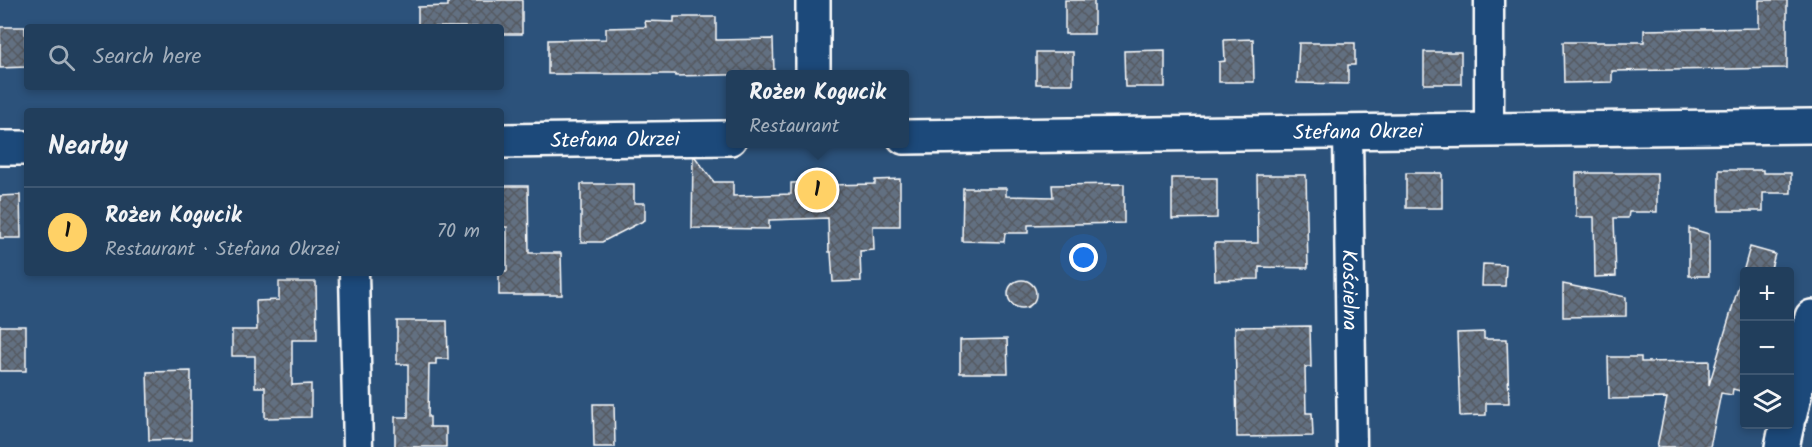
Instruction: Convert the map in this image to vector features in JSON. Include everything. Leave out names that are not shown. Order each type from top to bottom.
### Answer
[{"type":"street","points":[[813,0],[813,70]]},
{"type":"street","points":[[1489,0],[1489,130]]},
{"type":"street","name":"Stefana Okrzei","points":[[909,137],[1812,126]]},
{"type":"street","name":"Kościelna","points":[[1348,132],[1352,447]]},
{"type":"street","name":"Stefana Okrzei","points":[[504,141],[726,138]]},
{"type":"street","points":[[0,148],[24,148]]},
{"type":"street","points":[[354,276],[358,447]]},
{"type":"street","points":[[1794,396],[1812,317]]},
{"type":"street","points":[[1782,447],[1786,429]]},
{"type":"building","points":[[448,0],[522,0],[522,34],[504,34],[504,24],[418,24],[418,7],[448,6]]},
{"type":"building","points":[[1065,0],[1094,0],[1094,34],[1065,34]]},
{"type":"building","points":[[1759,0],[1787,0],[1787,68],[1612,71],[1612,82],[1564,83],[1563,42],[1644,42],[1644,30],[1759,28]]},
{"type":"building","points":[[674,17],[716,17],[716,40],[773,39],[774,70],[726,70],[726,75],[675,76],[675,74],[548,74],[548,40],[606,39],[606,28],[646,27],[645,21],[674,22]]},
{"type":"building","points":[[0,27],[24,27],[24,67],[0,68]]},
{"type":"building","points":[[1253,39],[1254,82],[1219,82],[1219,62],[1225,61],[1224,40]]},
{"type":"building","points":[[1299,43],[1355,43],[1355,65],[1348,65],[1348,84],[1297,83]]},
{"type":"building","points":[[1165,50],[1165,87],[1125,87],[1124,51]]},
{"type":"building","points":[[1036,52],[1073,52],[1073,84],[1036,84]]},
{"type":"building","points":[[1424,52],[1461,52],[1461,84],[1424,84]]},
{"type":"building","points":[[693,157],[714,182],[733,182],[733,196],[791,194],[791,183],[875,184],[875,180],[900,179],[900,226],[873,226],[874,250],[860,251],[861,281],[833,282],[828,218],[769,220],[769,229],[692,228]]},
{"type":"building","points":[[1719,170],[1763,170],[1763,173],[1791,173],[1791,193],[1763,193],[1763,211],[1719,211]]},
{"type":"building","points":[[1406,173],[1442,173],[1442,208],[1406,208]]},
{"type":"building","points":[[1576,173],[1657,173],[1657,212],[1629,212],[1628,218],[1614,218],[1616,276],[1595,277],[1594,217],[1576,217]]},
{"type":"building","points":[[1257,175],[1306,175],[1308,268],[1259,267],[1259,279],[1215,280],[1214,243],[1258,243]]},
{"type":"building","points":[[1172,178],[1217,178],[1217,218],[1172,219]]},
{"type":"building","points":[[581,184],[634,184],[634,203],[645,203],[645,220],[602,242],[581,242]]},
{"type":"building","points":[[1124,184],[1124,223],[1028,225],[1028,233],[1005,233],[1004,242],[962,241],[963,188],[1006,188],[1006,196],[1053,197],[1052,185]]},
{"type":"building","points":[[504,186],[528,186],[529,253],[561,253],[562,295],[499,295],[499,276],[504,276],[504,271],[507,271],[507,227],[504,227]]},
{"type":"building","points":[[20,195],[21,238],[0,238],[0,196]]},
{"type":"building","points":[[1689,228],[1709,234],[1709,276],[1689,276]]},
{"type":"building","points":[[1750,247],[1775,254],[1771,267],[1744,267]]},
{"type":"building","points":[[1483,264],[1506,265],[1505,286],[1482,286]]},
{"type":"building","points":[[1022,280],[1032,284],[1036,294],[1032,304],[1022,308],[1012,304],[1008,294],[1012,284]]},
{"type":"building","points":[[279,282],[316,282],[317,340],[292,340],[292,385],[311,384],[311,417],[265,418],[265,387],[255,387],[255,356],[232,356],[232,330],[257,330],[256,301],[279,300]]},
{"type":"building","points":[[1563,284],[1626,297],[1626,316],[1563,317]]},
{"type":"building","points":[[1740,285],[1740,391],[1733,389],[1732,395],[1721,393],[1710,447],[1657,447],[1667,398],[1609,399],[1608,357],[1641,357],[1641,362],[1709,361],[1709,385]]},
{"type":"building","points":[[397,321],[447,321],[448,359],[436,359],[436,364],[429,364],[428,417],[430,417],[430,427],[446,427],[446,447],[395,447],[395,417],[408,417],[408,364],[397,364]]},
{"type":"building","points":[[0,326],[26,326],[26,371],[0,371]]},
{"type":"building","points":[[1310,326],[1311,367],[1305,367],[1306,413],[1312,413],[1313,436],[1237,437],[1235,327]]},
{"type":"building","points":[[1484,332],[1484,339],[1507,339],[1509,403],[1486,403],[1486,415],[1460,416],[1457,333]]},
{"type":"building","points":[[1007,339],[1008,373],[960,373],[960,340]]},
{"type":"building","points":[[191,371],[191,439],[149,440],[147,372]]},
{"type":"building","points":[[593,404],[614,404],[615,447],[594,447]]},
{"type":"place","name":"Rożen Kogucik","points":[[817,190]]}]
